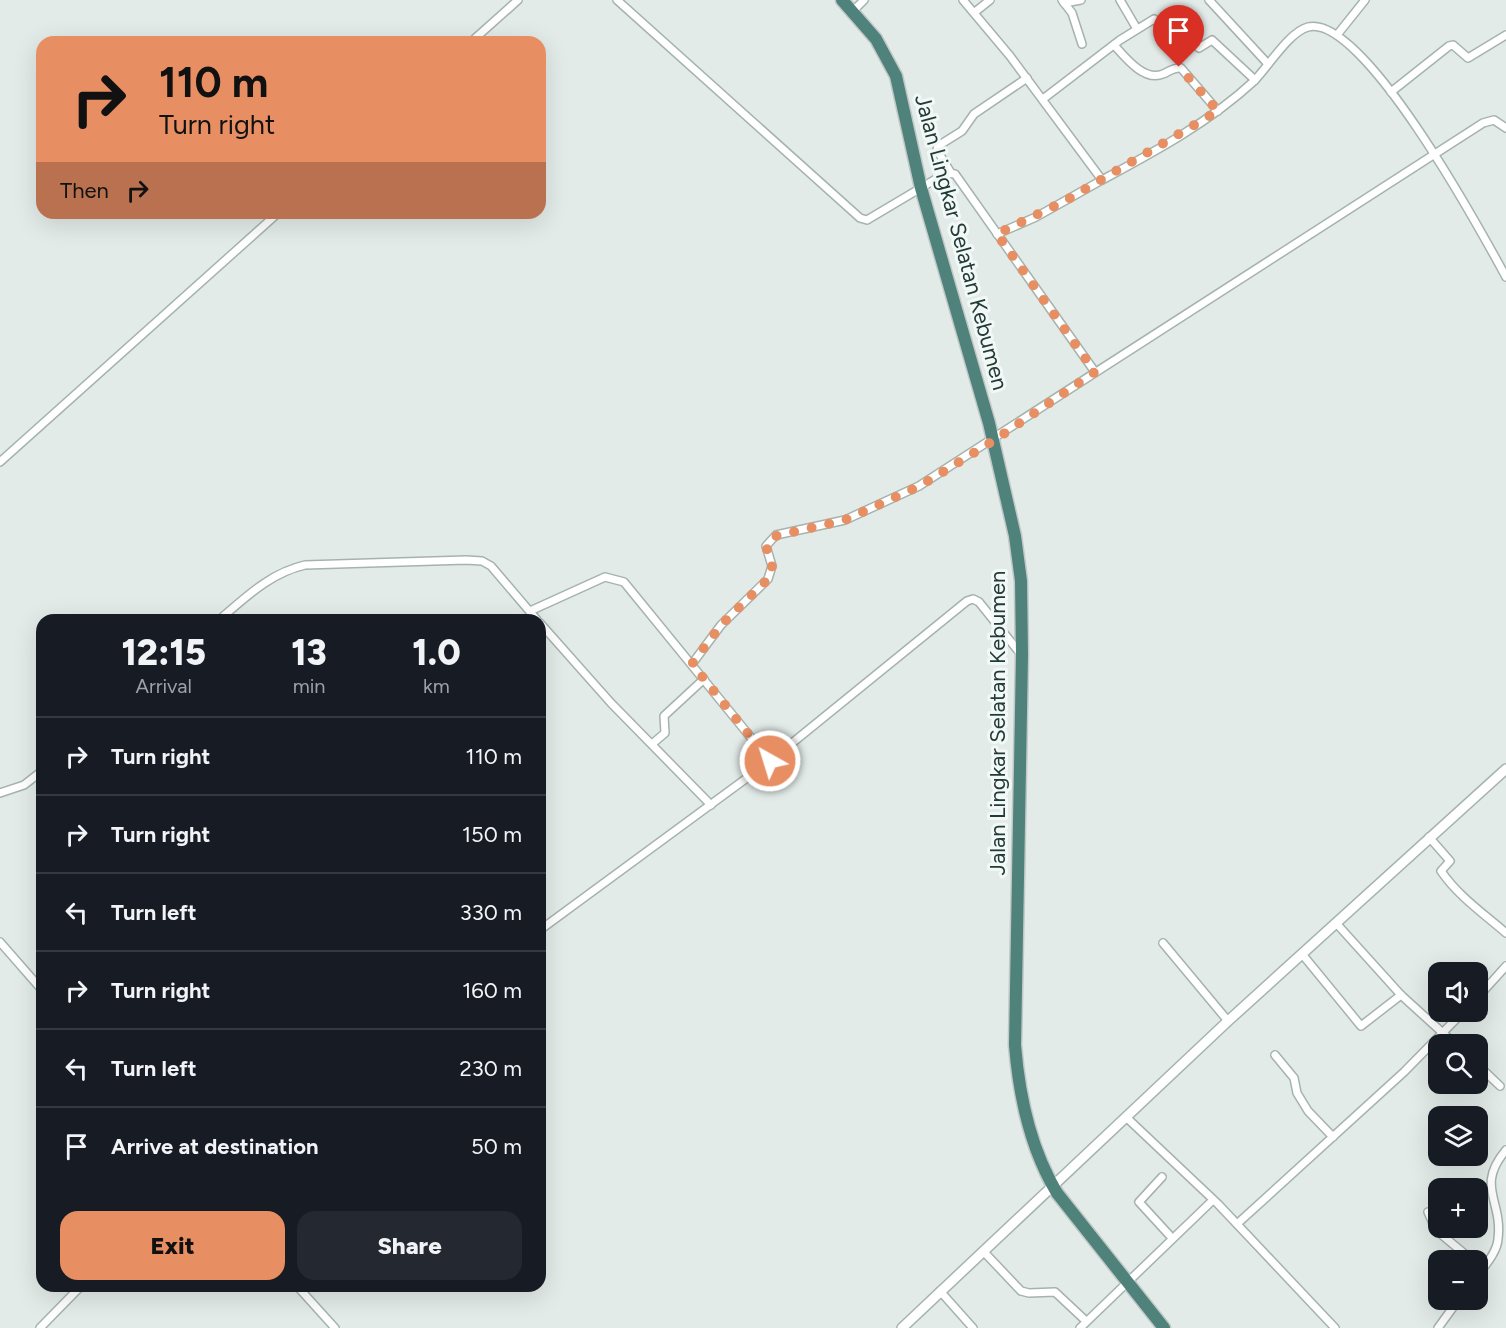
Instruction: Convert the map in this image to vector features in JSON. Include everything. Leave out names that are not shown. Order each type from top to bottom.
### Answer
[{"type":"highway","name":"Jalan Lingkar Selatan Kebumen","points":[[842,0],[876,39],[892,63],[921,188],[989,423],[1015,536],[1021,581],[1022,655],[1015,1045],[1022,1103],[1050,1182],[1087,1235],[1164,1328]]},
{"type":"street","points":[[478,36],[518,0]]},
{"type":"street","points":[[617,0],[860,218],[867,220],[951,173]]},
{"type":"street","points":[[852,12],[864,0]]},
{"type":"street","points":[[963,0],[1043,99],[1102,180]]},
{"type":"street","points":[[975,12],[990,0]]},
{"type":"street","points":[[1081,0],[1063,2],[1075,21],[1082,44]]},
{"type":"street","points":[[1120,0],[1137,29]]},
{"type":"street","points":[[1209,0],[1268,64]]},
{"type":"street","points":[[1337,35],[1365,0]]},
{"type":"street","points":[[1043,99],[1114,45],[1154,20],[1163,28],[1172,22],[1199,48],[1212,40],[1255,80]]},
{"type":"street","points":[[997,234],[1036,217],[1218,111],[1255,80],[1298,31],[1307,27],[1324,28],[1337,35],[1365,59],[1434,152],[1506,277]]},
{"type":"street","points":[[1390,92],[1449,46],[1453,45],[1468,58],[1506,35]]},
{"type":"street","points":[[1114,45],[1128,61],[1150,75],[1160,76],[1175,67],[1181,68],[1218,111]]},
{"type":"street","points":[[1026,78],[974,114],[962,130],[938,146],[937,150],[951,173],[956,176],[1093,369]]},
{"type":"street","points":[[692,664],[721,625],[768,579],[772,566],[766,546],[776,536],[869,512],[920,486],[993,440],[1093,369],[1434,152],[1490,120],[1506,128]]},
{"type":"street","points":[[0,462],[271,219]]},
{"type":"street","points":[[226,614],[272,576],[284,570],[305,565],[431,561],[482,561],[491,566],[532,614]]},
{"type":"street","points":[[530,611],[606,577],[619,579],[692,664],[770,761]]},
{"type":"street","points":[[546,926],[770,761],[968,601],[973,599],[979,602],[1022,655]]},
{"type":"street","points":[[546,629],[711,805]]},
{"type":"street","points":[[652,744],[665,732],[664,716],[704,679]]},
{"type":"street","points":[[902,1328],[983,1251],[1050,1182],[1127,1118],[1228,1020],[1506,769]]},
{"type":"street","points":[[0,793],[24,785],[36,776]]},
{"type":"street","points":[[1429,837],[1450,861],[1441,871],[1448,880],[1478,910],[1506,933]]},
{"type":"street","points":[[1336,923],[1401,995],[1444,1034],[1454,1022]]},
{"type":"street","points":[[0,942],[36,983]]},
{"type":"street","points":[[1163,943],[1228,1020]]},
{"type":"street","points":[[1302,954],[1361,1026],[1401,995]]},
{"type":"street","points":[[1488,986],[1506,966]]},
{"type":"street","points":[[1237,1224],[1428,1049]]},
{"type":"street","points":[[1275,1055],[1294,1078],[1296,1089],[1308,1111],[1333,1137]]},
{"type":"street","points":[[1488,1075],[1500,1086]]},
{"type":"street","points":[[1127,1118],[1237,1224],[1335,1328]]},
{"type":"street","points":[[1488,1256],[1498,1241],[1490,1180],[1492,1168],[1506,1150]]},
{"type":"street","points":[[1162,1177],[1140,1204],[1172,1238]]},
{"type":"street","points":[[1080,1328],[1213,1200]]},
{"type":"street","points":[[1446,1238],[1460,1250]]},
{"type":"street","points":[[983,1251],[1021,1291],[1055,1292],[1086,1322]]},
{"type":"street","points":[[940,1291],[973,1328]]},
{"type":"street","points":[[40,1328],[75,1292]]},
{"type":"street","points":[[302,1292],[335,1328]]},
{"type":"street","points":[[1438,1328],[1451,1310]]},
{"type":"route","points":[[770,761],[692,664],[721,625],[768,579],[772,566],[766,546],[776,536],[869,512],[920,486],[993,441],[1095,372],[997,234],[1008,227],[1022,224],[1036,217],[1114,174],[1218,111],[1189,75],[1179,67]]}]
